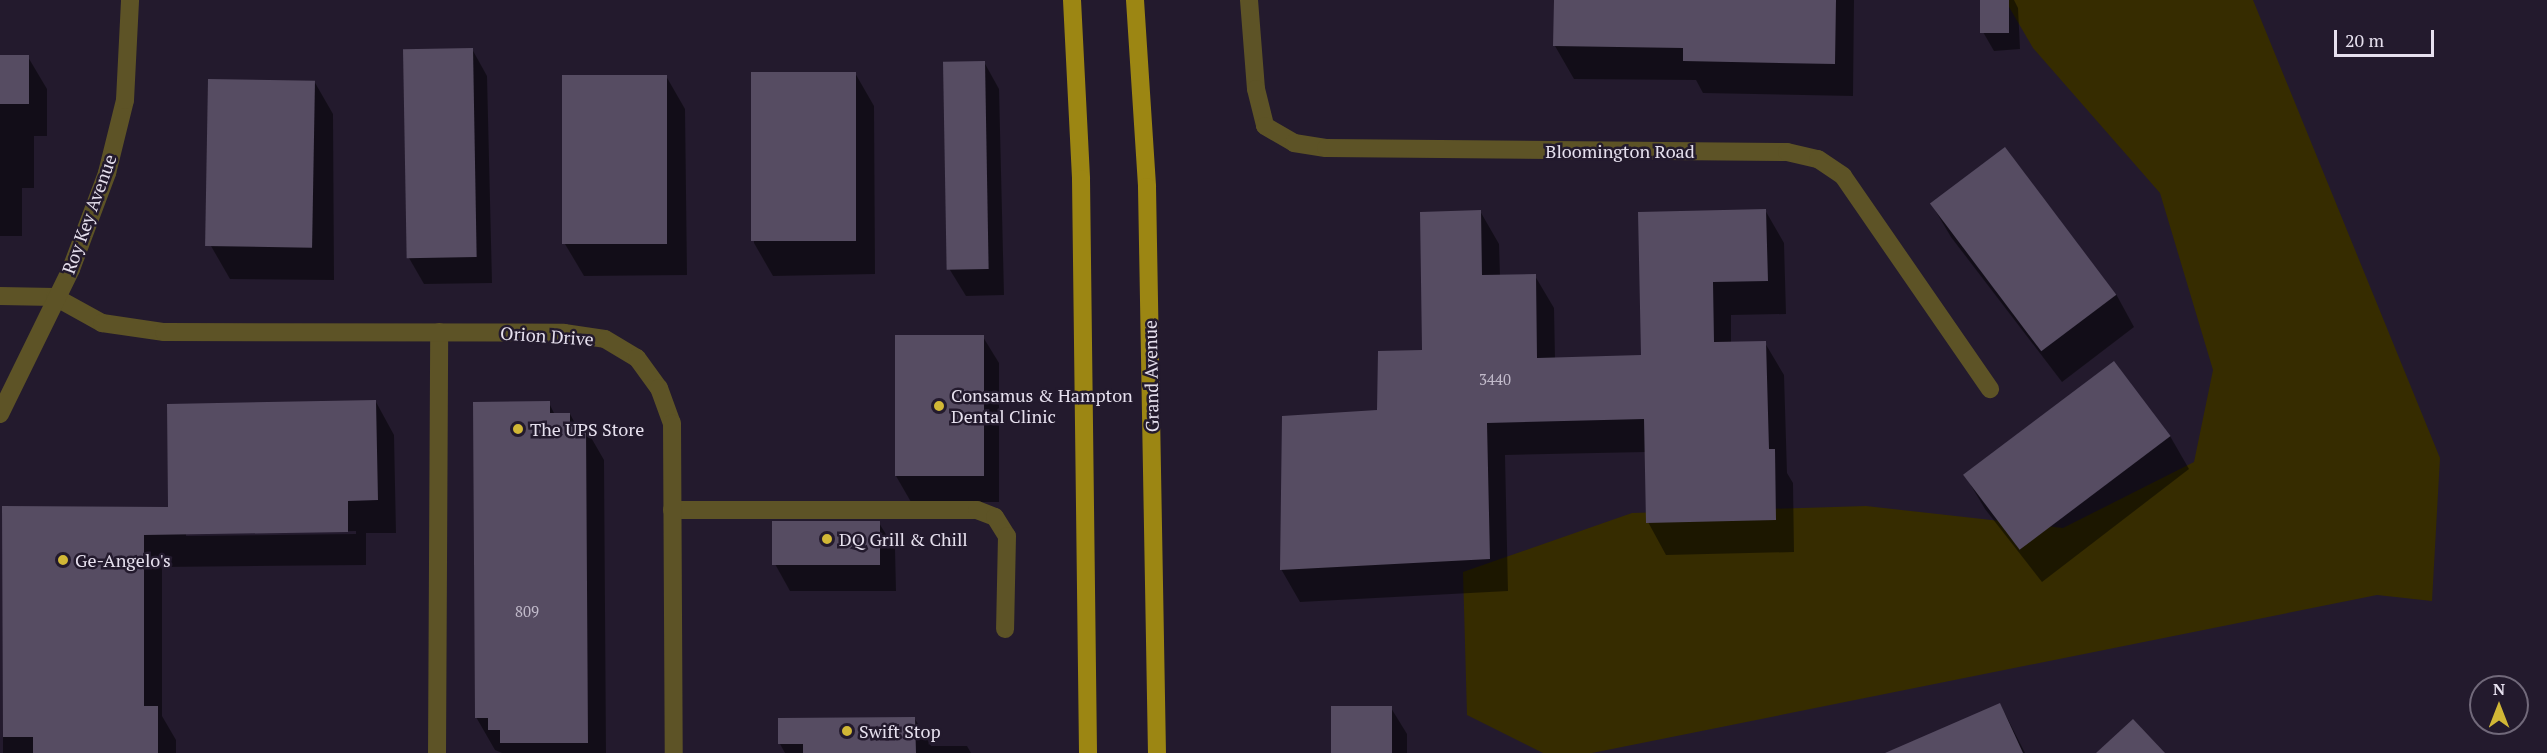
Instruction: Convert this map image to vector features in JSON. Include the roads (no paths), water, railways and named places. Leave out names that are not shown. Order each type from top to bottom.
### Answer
[{"type":"main road","points":[[1072,0],[1081,179],[1088,753]]},
{"type":"main road","name":"Grand Avenue","points":[[1135,0],[1147,187],[1157,753]]},
{"type":"street","name":"Roy Key Avenue","points":[[0,414],[55,297],[71,269],[107,173],[125,100],[130,0]]},
{"type":"street","name":"Bloomington Road","points":[[1249,0],[1256,89],[1265,126],[1294,143],[1326,148],[1787,152],[1818,159],[1843,176],[1990,389]]},
{"type":"street","points":[[0,296],[55,297]]},
{"type":"street","name":"Orion Drive","points":[[55,297],[102,323],[164,332],[564,333],[605,339],[637,358],[659,387],[672,423],[674,753]]},
{"type":"street","points":[[437,753],[439,332]]},
{"type":"street","points":[[672,510],[978,510],[994,517],[1007,536],[1005,629]]},
{"type":"place","name":"Consamus & Hampton Dental Clinic","points":[[939,406]]},
{"type":"place","name":"The UPS Store","points":[[518,429]]},
{"type":"place","name":"DQ Grill & Chill","points":[[827,539]]},
{"type":"place","name":"Ge-Angelo's","points":[[63,560]]},
{"type":"place","name":"Swift Stop","points":[[847,731]]}]
